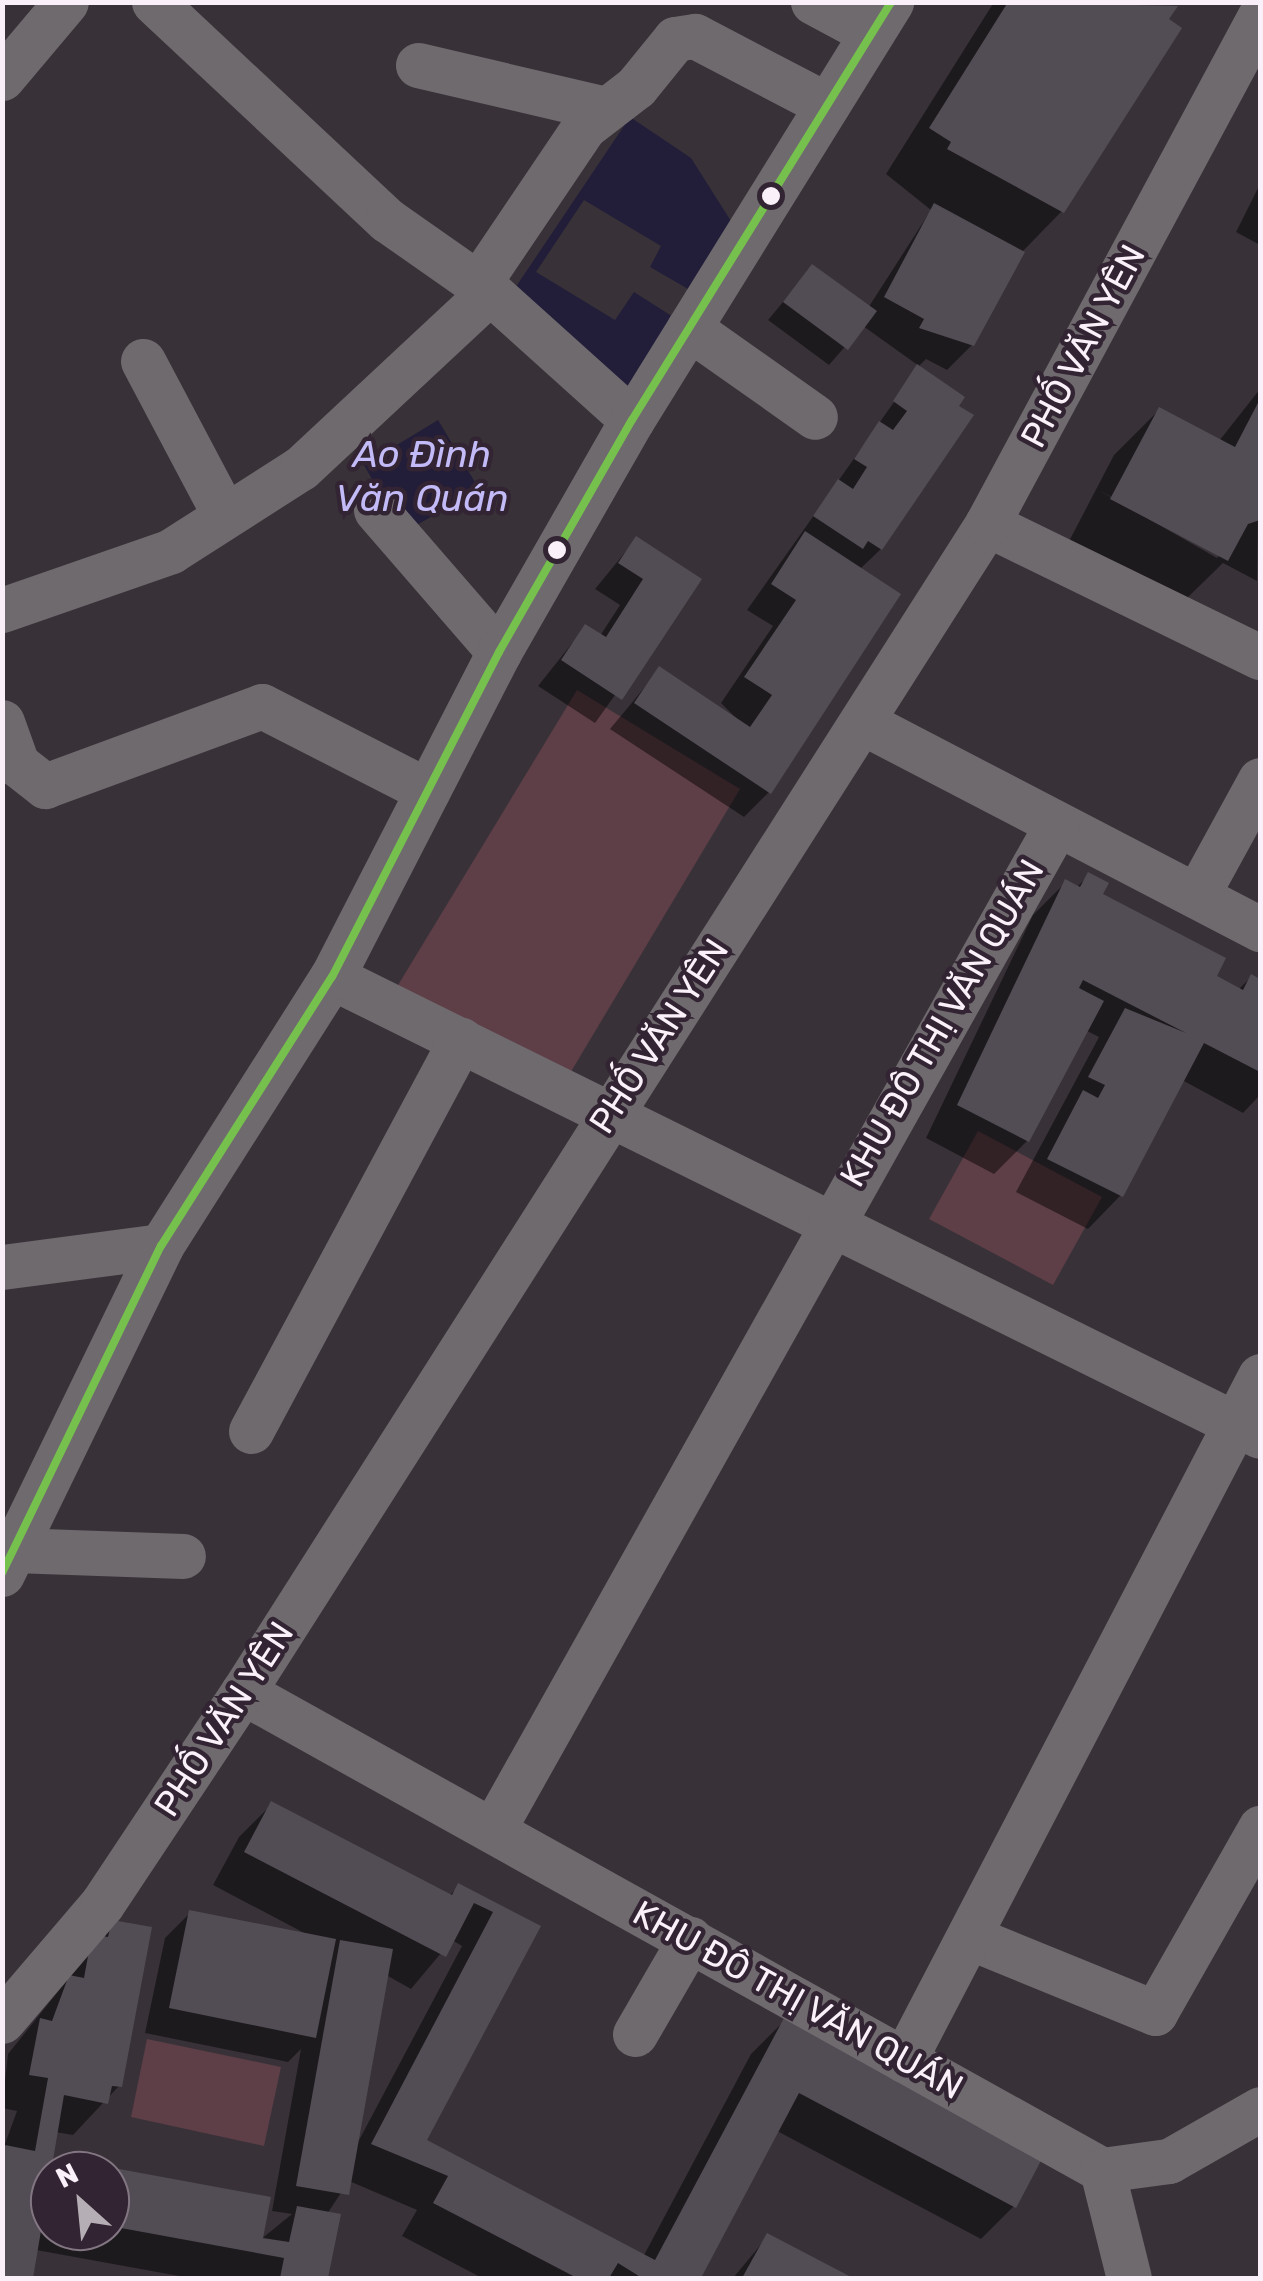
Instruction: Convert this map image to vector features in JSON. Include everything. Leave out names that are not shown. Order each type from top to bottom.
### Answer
[{"type":"street","points":[[2,78],[66,2]]},
{"type":"street","points":[[154,2],[387,220],[484,288],[632,420]]},
{"type":"street","points":[[183,1556],[8,1562],[161,1246],[332,977],[498,652],[632,420],[881,18],[813,2]]},
{"type":"street","name":"PHỐ VĂN YÊN","points":[[2,2021],[102,1904],[243,1692],[987,524],[1260,16]]},
{"type":"street","points":[[418,65],[601,108],[622,101],[685,34],[826,104]]},
{"type":"street","points":[[2,610],[116,576],[301,468],[484,288],[601,108]]},
{"type":"street","points":[[689,328],[815,417]]},
{"type":"street","points":[[143,362],[224,516]]},
{"type":"street","points":[[376,510],[498,652]]},
{"type":"street","points":[[987,524],[1260,656]]},
{"type":"street","points":[[2,722],[17,764],[44,786],[262,706],[428,790]]},
{"type":"street","name":"KHU ĐÔ THỊ VĂN QUÁN","points":[[862,722],[1260,929]]},
{"type":"street","points":[[1197,894],[1260,780]]},
{"type":"street","name":"KHU ĐÔ THỊ VĂN QUÁN","points":[[494,1828],[828,1222],[1057,824]]},
{"type":"street","name":"KHU ĐÔ THỊ VĂN QUÁN","points":[[332,977],[1248,1430]]},
{"type":"street","points":[[251,1430],[461,1040]]},
{"type":"street","points":[[2,1266],[161,1246]]},
{"type":"street","points":[[904,2060],[1248,1430],[1260,1376]]},
{"type":"street","name":"KHU ĐÔ THỊ VĂN QUÁN","points":[[243,1692],[494,1828],[1102,2170]]},
{"type":"street","points":[[969,1937],[1155,2013],[1260,1828]]},
{"type":"street","points":[[635,2034],[690,1939]]},
{"type":"street","points":[[1129,2278],[1102,2170],[1168,2161],[1260,2109]]},
{"type":"shaded area","points":[[577,690],[740,789],[560,1090],[389,1000]]},
{"type":"shaded area","points":[[978,1131],[1102,1197],[1053,1285],[929,1219]]},
{"type":"shaded area","points":[[147,2039],[281,2067],[264,2146],[131,2117]]},
{"type":"water","points":[[630,117],[691,158],[736,229],[695,293],[650,267],[661,246],[584,200],[536,272],[615,320],[634,292],[678,320],[623,409],[497,315]]},
{"type":"water","name":"Ao Đình Văn Quán","points":[[438,420],[479,489],[403,533],[364,465]]},
{"type":"building","points":[[1008,2],[1178,6],[1169,19],[1182,28],[1064,213],[947,149],[951,142],[929,128]]},
{"type":"building","points":[[934,203],[1025,252],[974,346],[919,328],[924,319],[884,297]]},
{"type":"building","points":[[812,264],[877,311],[848,350],[783,302]]},
{"type":"building","points":[[917,364],[965,397],[959,406],[974,415],[882,550],[868,541],[863,549],[813,516],[838,479],[853,489],[867,467],[854,459],[879,421],[893,430],[907,411],[893,401]]},
{"type":"building","points":[[1260,399],[1260,520],[1248,524],[1228,561],[1110,499],[1159,407],[1235,447]]},
{"type":"building","points":[[805,531],[901,594],[771,794],[634,703],[659,666],[750,727],[772,695],[744,677],[796,600],[771,584]]},
{"type":"building","points":[[636,536],[702,579],[622,700],[561,660],[585,624],[606,637],[643,579],[618,563]]},
{"type":"building","points":[[1088,872],[1109,883],[1103,894],[1226,958],[1217,976],[1243,990],[1251,974],[1260,979],[1260,1072],[1204,1043],[1123,1197],[1047,1159],[1083,1090],[1098,1098],[1105,1085],[1088,1077],[1125,1008],[1186,1033],[1083,980],[1079,988],[1104,1001],[1029,1142],[957,1105],[1065,879],[1080,887]]},
{"type":"building","points":[[271,1801],[452,1895],[458,1883],[541,1926],[427,2140],[655,2260],[784,2018],[1044,2155],[1016,2208],[799,2093],[701,2278],[642,2278],[618,2263],[609,2278],[577,2278],[433,2203],[448,2176],[371,2144],[493,1912],[474,1903],[446,1957],[244,1852]]},
{"type":"building","points":[[189,1910],[336,1939],[316,2038],[169,2008]]},
{"type":"building","points":[[112,1920],[152,1927],[122,2087],[112,2086],[108,2104],[64,2095],[55,2151],[35,2151],[48,2078],[29,2075],[40,2018],[52,2021],[69,1975],[84,1978],[92,1934],[108,1937]]},
{"type":"building","points":[[340,1940],[393,1949],[349,2195],[296,2186]]},
{"type":"building","points":[[5,2145],[35,2151],[30,2151],[30,2251],[38,2251],[33,2278],[2,2278]]},
{"type":"building","points":[[130,2171],[271,2197],[263,2238],[289,2242],[297,2206],[341,2214],[328,2278],[280,2278],[284,2258],[130,2230]]},
{"type":"building","points":[[767,2233],[853,2278],[742,2278]]},
{"type":"transit line","points":[[2,1573],[161,1246],[332,977],[499,652],[632,420],[891,2]]}]
